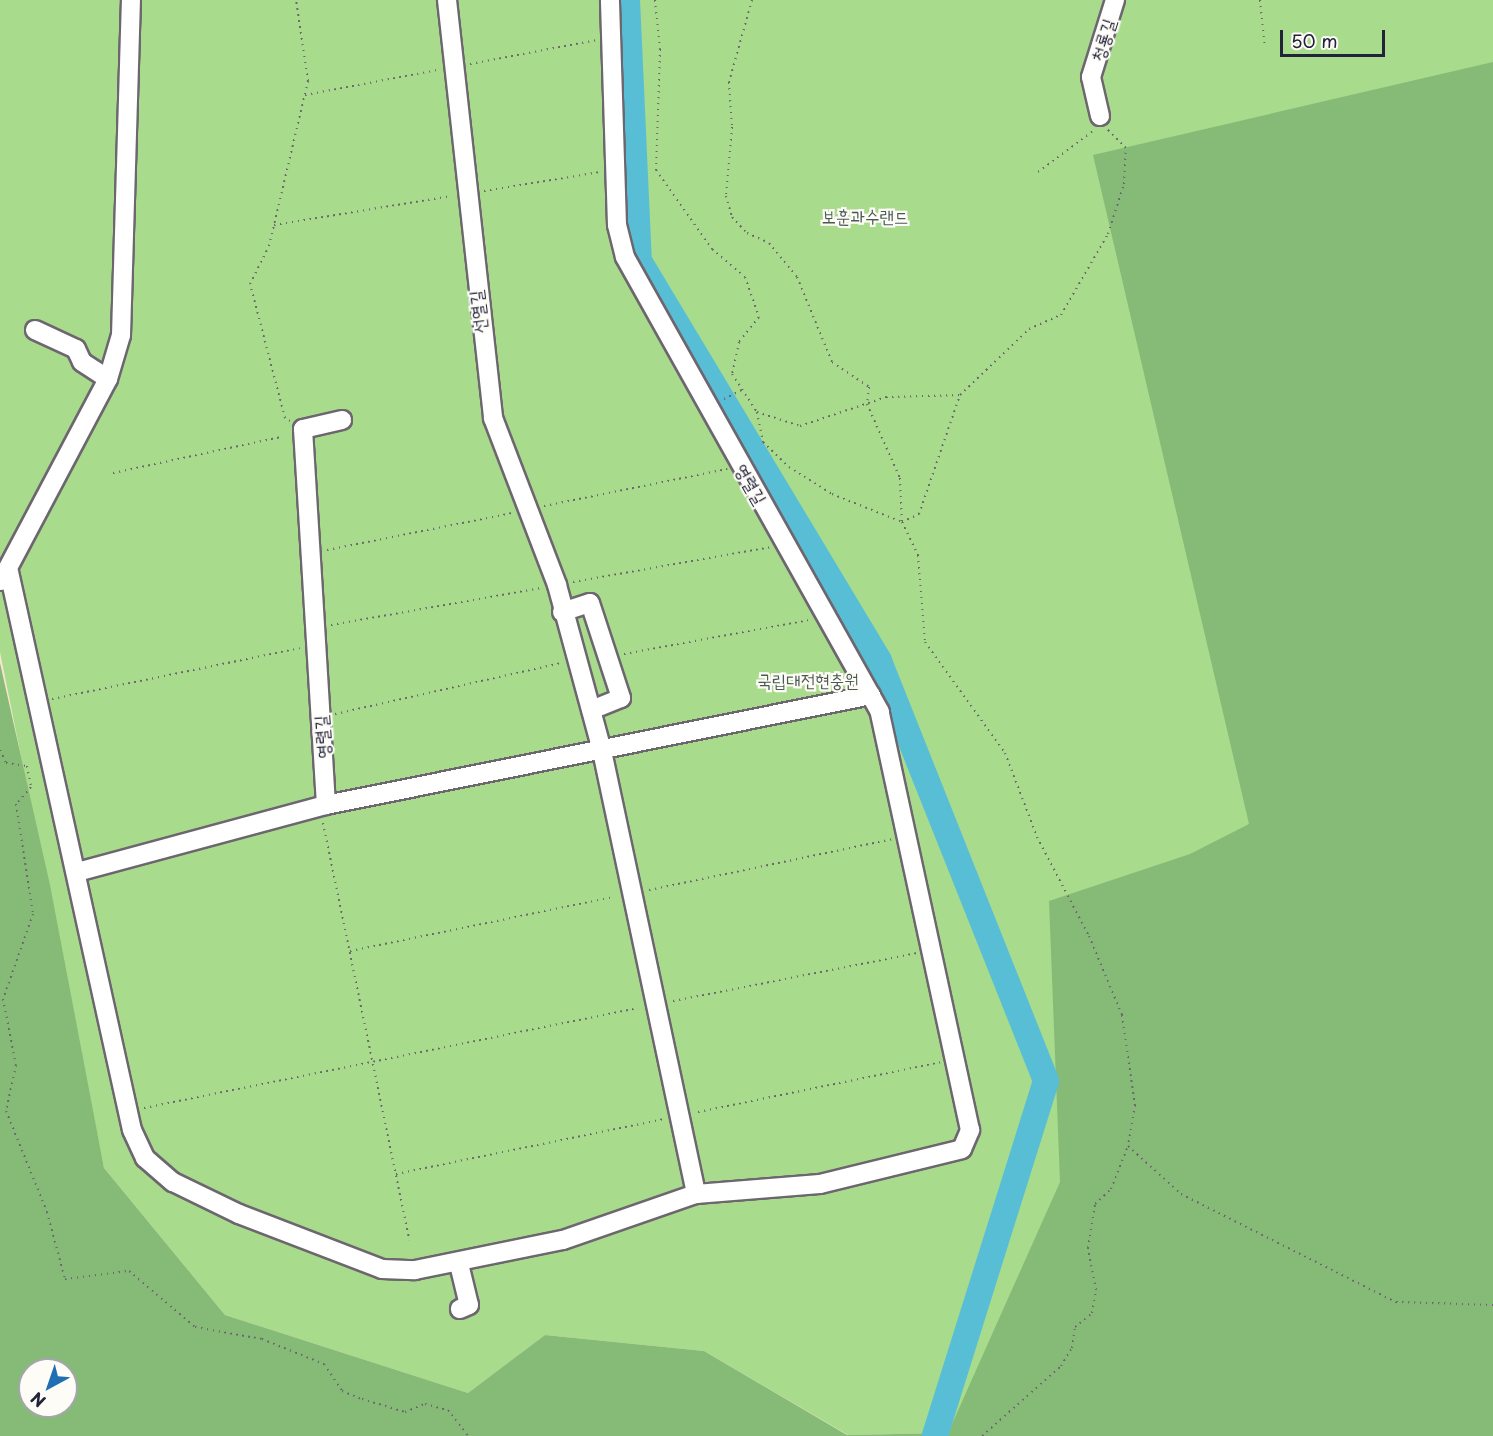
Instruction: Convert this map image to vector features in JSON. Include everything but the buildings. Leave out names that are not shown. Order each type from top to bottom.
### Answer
[{"type":"lane","points":[[130,0],[121,335],[108,379],[5,577],[77,872],[132,1130],[145,1158],[172,1182],[239,1214],[382,1269],[459,1264],[563,1239],[696,1194],[602,751],[591,710],[578,659],[562,612],[590,603],[621,698],[591,710]]},
{"type":"lane","name":"선열길","points":[[447,0],[464,194],[493,418],[562,612]]},
{"type":"lane","name":"영렬길","points":[[610,0],[617,225],[640,291],[828,617],[880,712],[955,1059],[970,1140],[956,1155],[820,1184],[696,1194]]},
{"type":"lane","name":"청룡길","points":[[1100,116],[1091,77],[1114,0]]},
{"type":"lane","points":[[35,330],[76,349],[82,362],[108,379]]},
{"type":"lane","points":[[303,429],[342,420]]},
{"type":"lane","name":"영렬길","points":[[303,429],[321,717],[324,813]]},
{"type":"lane","points":[[77,872],[324,813],[871,694]]},
{"type":"lane","points":[[459,1264],[469,1305],[460,1309]]},
{"type":"path","points":[[296,0],[308,81],[274,225],[250,284],[285,418],[303,429]]},
{"type":"path","points":[[655,0],[660,49],[656,170],[712,249],[745,277],[759,317],[739,342],[732,374],[758,412],[763,442],[789,467],[832,494],[902,522],[918,514],[960,395],[1029,329],[1061,315],[1108,234],[1124,184],[1126,148],[1102,124],[1038,172]]},
{"type":"path","points":[[752,0],[729,82],[732,127],[726,196],[732,217],[747,233],[769,243],[797,277],[832,362],[869,387],[867,404],[900,478],[902,522],[918,555],[925,642],[1005,753],[1037,837],[1089,936],[1122,1015],[1135,1106],[1128,1146],[1111,1189],[1095,1204],[1088,1248],[1096,1290],[1092,1313],[1075,1327],[1072,1348],[1061,1366],[982,1436]]},
{"type":"path","points":[[1260,0],[1265,48]]},
{"type":"path","points":[[274,225],[616,169]]},
{"type":"path","points":[[717,403],[742,390]]},
{"type":"path","points":[[758,412],[800,426],[885,397],[960,395]]},
{"type":"path","points":[[113,473],[281,437]]},
{"type":"path","points":[[606,657],[828,617]]},
{"type":"path","points":[[49,700],[305,647]]},
{"type":"path","points":[[321,717],[578,659]]},
{"type":"path","points":[[324,813],[409,1239]]},
{"type":"path","points":[[648,890],[907,836]]},
{"type":"path","points":[[350,951],[613,897]]},
{"type":"path","points":[[673,1001],[932,950]]},
{"type":"path","points":[[132,1110],[638,1008]]},
{"type":"path","points":[[698,1112],[955,1059]]},
{"type":"path","points":[[396,1174],[664,1119]]},
{"type":"path","points":[[1128,1146],[1181,1194],[1396,1302],[1493,1305]]},
{"type":"green space","name":"국립대전현충원","points":[[0,0],[1493,0],[1493,1197],[948,1433],[848,1435],[704,1351],[545,1335],[468,1393],[225,1315],[104,1168],[0,652]]},
{"type":"green space","points":[[1493,62],[1493,1436],[0,1436],[0,663],[50,885],[104,1168],[225,1315],[468,1393],[545,1335],[704,1351],[847,1435],[948,1433],[1060,1182],[1049,901],[1190,854],[1249,824],[1093,155]]},
{"type":"waterway","points":[[627,0],[639,261],[879,661],[1046,1081],[935,1436]]},
{"type":"park label","name":"보훈과수랜드","points":[[865,216]]}]
